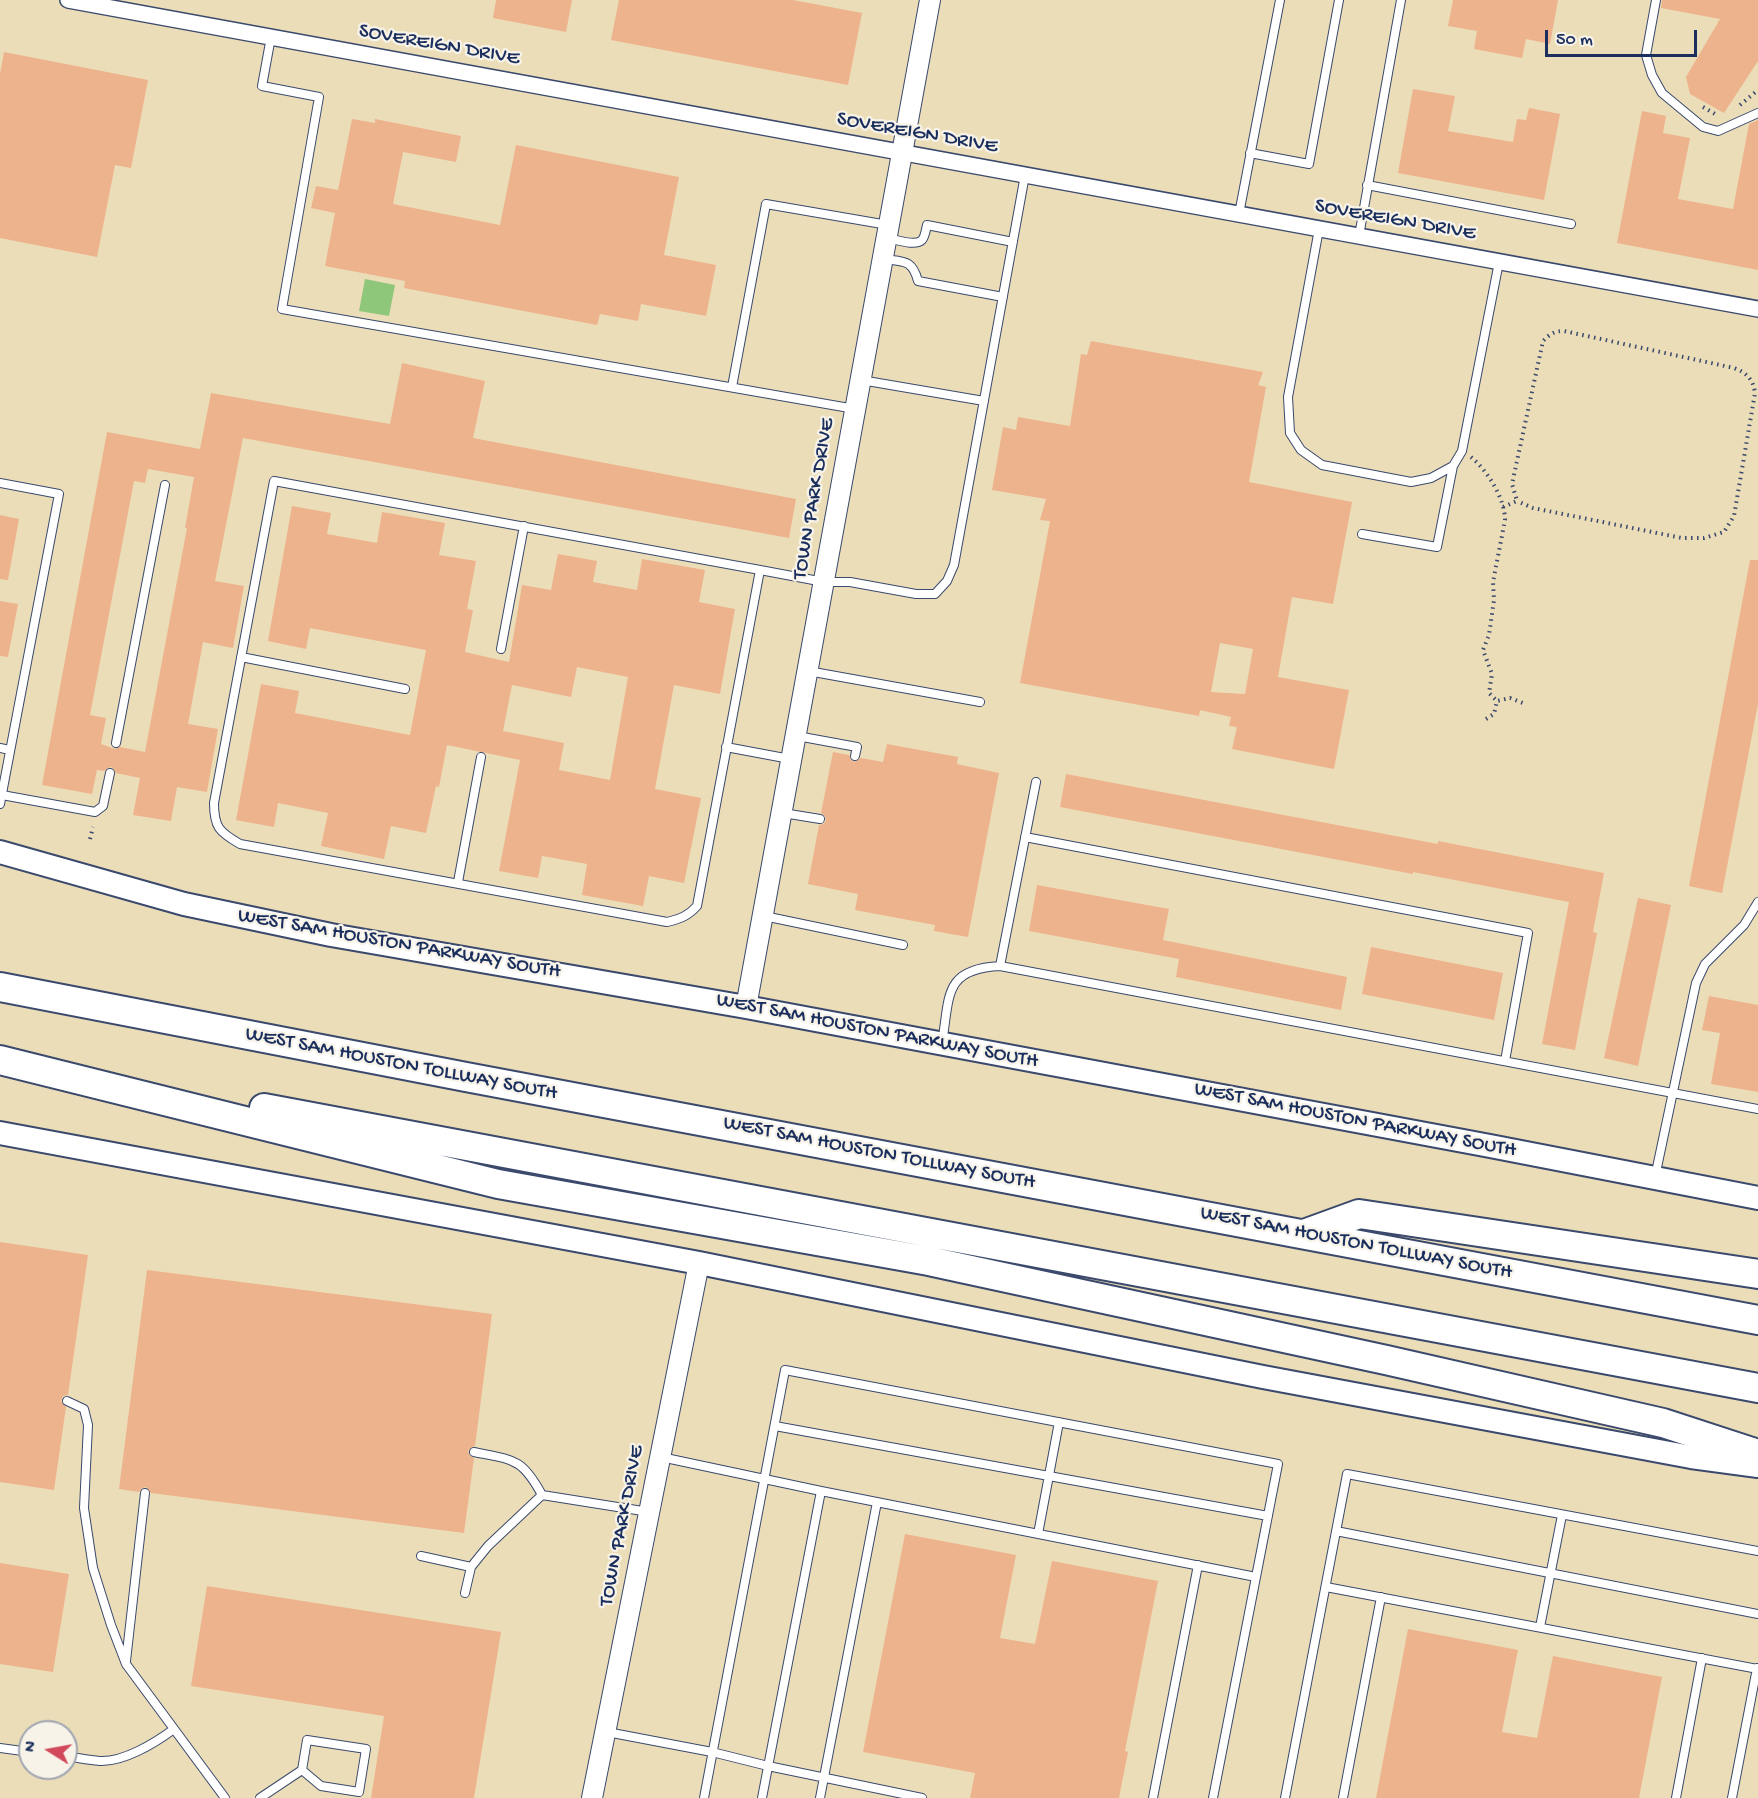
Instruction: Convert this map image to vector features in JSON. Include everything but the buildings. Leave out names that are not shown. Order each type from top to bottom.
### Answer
[{"type":"highway","name":"WEST SAM HOUSTON TOLLWAY SOUTH","points":[[0,987],[407,1066],[1758,1320]]},
{"type":"highway","points":[[0,1059],[1758,1388]]},
{"type":"highway","points":[[0,1059],[498,1184],[929,1261],[1651,1420],[1758,1454]]},
{"type":"highway","points":[[1304,1234],[1359,1214],[1758,1274]]},
{"type":"main road","name":"WEST SAM HOUSTON PARKWAY SOUTH","points":[[0,852],[112,885],[256,920],[342,937],[746,1007],[1478,1143],[1758,1198]]},
{"type":"main road","points":[[0,1133],[699,1263],[1275,1379],[1691,1457],[1758,1466]]},
{"type":"street","name":"SOVEREIGN DRIVE","points":[[68,0],[1758,309]]},
{"type":"street","name":"TOWN PARK DRIVE","points":[[746,1007],[930,0]]},
{"type":"street","name":"TOWN PARK DRIVE","points":[[592,1798],[699,1263]]},
{"type":"lane","points":[[1239,214],[1280,0]]},
{"type":"lane","points":[[1250,153],[1308,164],[1339,0]]},
{"type":"lane","points":[[1359,236],[1401,0]]},
{"type":"lane","points":[[1656,0],[1646,55],[1652,75],[1662,93],[1703,127],[1719,131],[1758,113]]},
{"type":"lane","points":[[270,37],[262,86],[319,97],[282,309],[856,409]]},
{"type":"lane","points":[[760,570],[697,906],[680,919],[667,922],[240,843],[218,829],[214,817],[214,803],[273,481],[524,526],[760,570],[824,582],[850,582],[916,594],[935,594],[947,581],[954,565],[1025,175]]},
{"type":"lane","points":[[1367,185],[1571,224]]},
{"type":"lane","points":[[732,387],[766,204],[888,231],[912,243],[922,240],[927,225],[1013,242]]},
{"type":"lane","points":[[1319,229],[1288,397],[1290,433],[1301,450],[1322,465],[1411,482],[1431,478],[1453,466]]},
{"type":"lane","points":[[883,259],[908,263],[914,268],[918,281],[1003,297]]},
{"type":"lane","points":[[1362,534],[1437,547],[1453,466],[1462,451],[1499,262]]},
{"type":"lane","points":[[861,380],[984,401]]},
{"type":"lane","points":[[0,483],[59,494],[0,804]]},
{"type":"lane","points":[[116,743],[165,485]]},
{"type":"lane","points":[[501,649],[524,526]]},
{"type":"lane","points":[[241,657],[405,689]]},
{"type":"lane","points":[[808,671],[980,702]]},
{"type":"lane","points":[[796,736],[857,747],[855,756]]},
{"type":"lane","points":[[726,747],[792,759]]},
{"type":"lane","points":[[0,748],[10,750]]},
{"type":"lane","points":[[458,882],[481,757]]},
{"type":"lane","points":[[2,795],[95,812],[103,806],[110,773]]},
{"type":"lane","points":[[1000,966],[1035,782]]},
{"type":"lane","points":[[782,813],[820,819]]},
{"type":"lane","points":[[1025,837],[1528,933],[1505,1061]]},
{"type":"lane","points":[[1654,1178],[1696,982],[1705,964],[1744,925],[1758,902]]},
{"type":"lane","points":[[763,916],[903,945]]},
{"type":"lane","points":[[941,1044],[951,991],[955,982],[963,974],[978,967],[1000,966],[1758,1109]]},
{"type":"lane","points":[[704,1798],[785,1370],[1278,1464],[1213,1798]]},
{"type":"lane","points":[[67,1401],[84,1409],[88,1425],[84,1508],[93,1568],[126,1664],[225,1798]]},
{"type":"lane","points":[[1038,1534],[1059,1422]]},
{"type":"lane","points":[[775,1426],[1268,1516]]},
{"type":"lane","points":[[474,1452],[511,1459],[530,1473],[542,1495]]},
{"type":"lane","points":[[661,1457],[1256,1577]]},
{"type":"lane","points":[[1285,1798],[1347,1474],[1758,1551]]},
{"type":"lane","points":[[762,1798],[821,1491]]},
{"type":"lane","points":[[126,1664],[145,1493]]},
{"type":"lane","points":[[465,1593],[471,1567],[519,1514],[542,1495],[650,1512]]},
{"type":"lane","points":[[820,1798],[877,1502]]},
{"type":"lane","points":[[1540,1627],[1562,1515]]},
{"type":"lane","points":[[1336,1531],[1758,1614]]},
{"type":"lane","points":[[421,1556],[471,1567]]},
{"type":"lane","points":[[1153,1798],[1198,1565]]},
{"type":"lane","points":[[1326,1587],[1757,1669],[1732,1798]]},
{"type":"lane","points":[[1343,1798],[1381,1597]]},
{"type":"lane","points":[[1676,1798],[1702,1658]]},
{"type":"lane","points":[[78,1758],[102,1761],[129,1754],[157,1741],[174,1729]]},
{"type":"lane","points":[[606,1731],[922,1798]]},
{"type":"lane","points":[[260,1798],[302,1770],[307,1740],[366,1749],[359,1792],[321,1786],[302,1770]]},
{"type":"lane","points":[[0,1748],[18,1750]]},
{"type":"path","points":[[1732,111],[1758,90]]},
{"type":"path","points":[[1699,104],[1717,115],[1722,115]]},
{"type":"path","points":[[1503,507],[1516,501],[1533,508],[1682,538],[1704,538],[1724,532],[1734,516],[1755,393],[1754,385],[1749,376],[1734,368],[1556,331],[1548,335],[1544,341],[1512,484],[1516,501]]},
{"type":"path","points":[[1462,451],[1474,460],[1490,480],[1503,507],[1505,520],[1492,582],[1494,600],[1489,635],[1483,650],[1492,674],[1489,693],[1497,701],[1510,698],[1523,703]]},
{"type":"path","points":[[1486,719],[1494,714],[1497,701]]},
{"type":"path","points":[[90,839],[93,827]]},
{"type":"green space","points":[[365,279],[395,285],[389,316],[359,311]]}]
